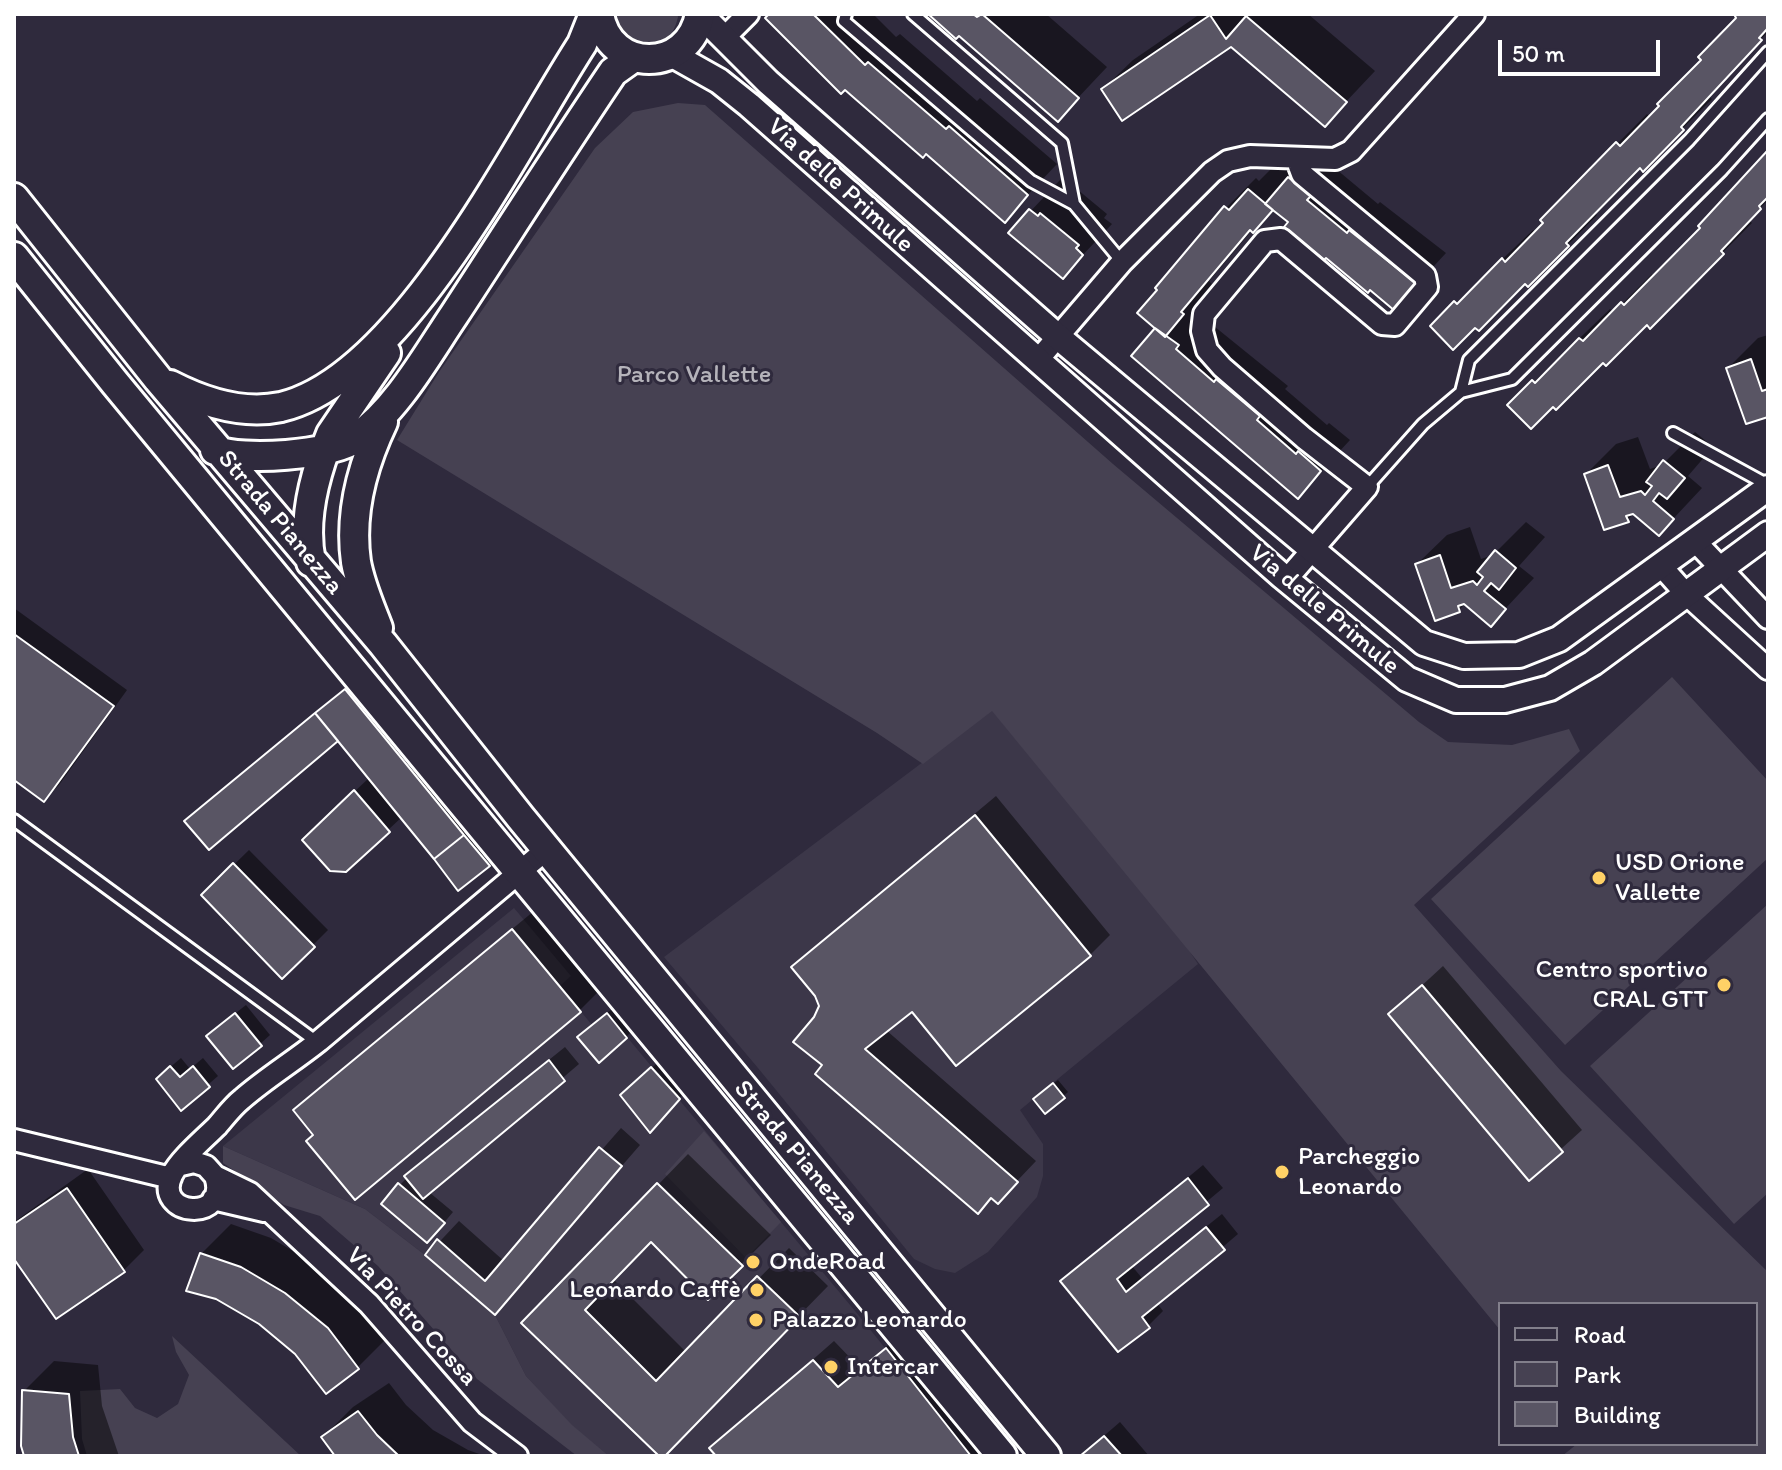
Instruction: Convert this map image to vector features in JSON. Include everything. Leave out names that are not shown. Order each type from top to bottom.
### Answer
[{"type":"main road","points":[[596,14],[615,46],[634,57],[659,59],[689,41],[698,26],[700,14]]},
{"type":"main road","points":[[158,379],[198,400],[250,409],[278,407],[305,399],[333,384],[357,365],[402,319],[474,221],[582,44],[596,14]]},
{"type":"main road","points":[[115,383],[162,420],[221,453],[257,458],[341,446],[359,437],[391,405],[505,240],[613,72],[634,57]]},
{"type":"main road","name":"Strada Pianezza","points":[[14,198],[158,379],[383,644],[547,849],[1046,1456]]},
{"type":"main road","name":"Strada Pianezza","points":[[14,257],[1002,1456]]},
{"type":"main road","points":[[373,693],[336,626],[310,559],[307,519],[331,434],[384,358],[402,319]]},
{"type":"main road","points":[[383,644],[356,562],[356,518],[362,472],[391,405]]},
{"type":"street","name":"Via delle Primule","points":[[700,14],[777,91],[1057,336],[1424,643],[1464,656],[1519,655],[1559,639],[1662,567],[1768,486]]},
{"type":"street","points":[[724,38],[748,14]]},
{"type":"street","points":[[1037,361],[1122,262],[1212,172],[1228,161],[1250,156],[1335,159],[1351,151],[1474,14]]},
{"type":"street","name":"Via delle Primule","points":[[671,54],[719,81],[749,105],[1037,361],[1407,679],[1456,700],[1505,700],[1550,688],[1593,663],[1768,534]]},
{"type":"street","points":[[1296,158],[1302,174],[1425,276],[1427,287],[1395,325],[1382,324],[1281,239],[1265,241],[1204,314],[1202,331],[1207,350],[1222,367],[1304,438],[1367,487]]},
{"type":"street","name":"Via delle Primule","points":[[1310,550],[1367,487]]},
{"type":"street","points":[[1696,542],[1768,618]]},
{"type":"street","points":[[1287,579],[1310,550]]},
{"type":"street","points":[[1662,567],[1686,594],[1768,669]]},
{"type":"street","points":[[176,1171],[240,1100],[317,1042],[547,849]]},
{"type":"street","points":[[213,1199],[216,1192],[207,1154],[217,1126]]},
{"type":"street","name":"Via Pietro Cossa","points":[[14,1140],[176,1171],[194,1162],[250,1193],[369,1304],[472,1422],[517,1456]]},
{"type":"street","name":"Via Pietro Cossa","points":[[176,1171],[169,1188],[173,1199],[181,1207],[202,1209],[213,1199],[268,1212]]},
{"type":"lane","points":[[846,14],[844,21],[1031,181],[1074,204],[1122,262]]},
{"type":"lane","points":[[913,14],[1062,143],[1074,204]]},
{"type":"lane","points":[[1768,52],[1689,140],[1469,360],[1461,392],[1512,379],[1722,170],[1768,119]]},
{"type":"lane","name":"Via delle Primule","points":[[1367,487],[1425,423],[1461,392]]},
{"type":"lane","name":"Via delle Primule","points":[[1673,433],[1768,486]]},
{"type":"lane","points":[[14,820],[317,1042]]},
{"type":"shaded area","points":[[992,710],[1182,940],[1198,964],[1020,1110],[1043,1144],[1043,1176],[1037,1197],[988,1252],[955,1273],[935,1269],[914,1259],[664,957]]},
{"type":"shaded area","points":[[514,908],[571,976],[560,986],[592,1025],[607,1013],[972,1456],[609,1456],[572,1426],[526,1376],[495,1315],[425,1255],[365,1209],[223,1146]]},
{"type":"green space","points":[[603,14],[677,14],[678,17],[664,42],[637,52]]},
{"type":"green space","name":"Parco Vallette","points":[[678,103],[705,105],[1113,464],[1419,722],[1448,742],[1512,745],[1569,729],[1580,751],[1414,905],[1561,1071],[1768,1272],[1768,1456],[1562,1456],[1574,1446],[1758,1446],[1758,1302],[1498,1302],[1498,1328],[992,711],[923,764],[397,440],[439,372],[595,148],[633,112]]},
{"type":"green space","name":"USD Orione Vallette","points":[[1672,677],[1768,781],[1768,858],[1565,1045],[1431,899]]},
{"type":"green space","name":"Centro sportivo CRAL GTT","points":[[1768,904],[1768,1193],[1734,1224],[1590,1066]]},
{"type":"green space","points":[[704,1131],[781,1222],[746,1258],[665,1174]]},
{"type":"green space","points":[[223,1146],[365,1209],[425,1255],[495,1315],[526,1376],[572,1425],[609,1456],[577,1456],[477,1379],[378,1266],[320,1216],[284,1205],[223,1163]]},
{"type":"green space","points":[[172,1336],[301,1456],[87,1456],[82,1439],[80,1391],[120,1389],[135,1408],[157,1418],[178,1404],[189,1375],[176,1352]]},
{"type":"building","points":[[769,14],[813,14],[865,65],[868,62],[946,129],[949,126],[1028,195],[1005,223],[926,154],[923,158],[845,90],[841,94],[765,18]]},
{"type":"building","points":[[928,14],[973,14],[977,17],[982,14],[1079,98],[1058,122],[959,36],[956,39]]},
{"type":"building","points":[[1734,14],[1768,14],[1768,28],[1759,38],[1762,40],[1643,172],[1640,168],[1566,243],[1569,246],[1528,287],[1525,284],[1479,331],[1475,328],[1453,350],[1430,326],[1454,301],[1457,304],[1502,258],[1505,262],[1543,223],[1540,220],[1616,142],[1620,146],[1659,106],[1657,104],[1701,60],[1698,57],[1736,18]]},
{"type":"building","points":[[1210,15],[1226,39],[1246,16],[1347,102],[1325,127],[1231,47],[1122,121],[1101,89]]},
{"type":"building","points":[[1768,150],[1768,197],[1759,206],[1761,209],[1721,251],[1724,254],[1650,329],[1647,325],[1606,366],[1603,363],[1556,410],[1553,407],[1531,429],[1507,405],[1532,380],[1535,383],[1579,338],[1583,341],[1621,302],[1624,305],[1700,228],[1698,226]]},
{"type":"building","points":[[1288,177],[1311,196],[1307,200],[1417,284],[1395,311],[1326,258],[1324,260],[1284,227],[1288,222],[1265,204]]},
{"type":"building","points":[[1248,189],[1273,210],[1253,233],[1250,230],[1181,312],[1184,314],[1165,337],[1137,313],[1224,206],[1229,210]]},
{"type":"building","points":[[1029,209],[1038,216],[1040,213],[1079,245],[1076,248],[1083,255],[1063,279],[1008,233]]},
{"type":"building","points":[[1155,328],[1179,345],[1176,349],[1214,382],[1216,379],[1260,416],[1257,420],[1296,454],[1298,451],[1321,471],[1298,499],[1131,356]]},
{"type":"building","points":[[1751,359],[1762,391],[1768,389],[1768,417],[1746,424],[1726,368]]},
{"type":"building","points":[[1663,460],[1685,478],[1667,499],[1659,493],[1653,501],[1674,519],[1659,536],[1633,514],[1626,516],[1629,522],[1604,530],[1584,474],[1608,465],[1620,497],[1641,491],[1645,495],[1652,486],[1646,482]]},
{"type":"building","points":[[1495,550],[1516,568],[1499,590],[1491,583],[1484,591],[1506,609],[1491,627],[1464,604],[1458,606],[1460,612],[1435,621],[1415,564],[1440,555],[1451,588],[1473,581],[1477,585],[1483,577],[1477,572]]},
{"type":"building","points":[[14,634],[114,706],[44,802],[14,780]]},
{"type":"building","points":[[345,689],[464,835],[434,859],[315,713]]},
{"type":"building","points":[[315,713],[338,741],[209,850],[184,821]]},
{"type":"building","points":[[354,790],[390,832],[346,872],[330,871],[302,840]]},
{"type":"building","points":[[975,815],[1091,956],[956,1066],[912,1012],[865,1049],[1018,1182],[998,1204],[991,1198],[978,1214],[815,1074],[822,1065],[793,1042],[819,1006],[815,996],[791,967]]},
{"type":"building","points":[[464,835],[490,866],[458,891],[434,859]]},
{"type":"building","points":[[233,863],[315,947],[282,979],[201,895]]},
{"type":"building","points":[[512,929],[581,1012],[355,1200],[306,1141],[313,1135],[293,1110]]},
{"type":"building","points":[[1422,985],[1563,1152],[1529,1181],[1388,1014]]},
{"type":"building","points":[[235,1013],[262,1046],[233,1069],[206,1036]]},
{"type":"building","points":[[607,1013],[627,1038],[599,1063],[577,1037]]},
{"type":"building","points":[[549,1060],[565,1081],[423,1199],[404,1176]]},
{"type":"building","points":[[170,1066],[180,1077],[193,1066],[210,1087],[181,1111],[156,1079]]},
{"type":"building","points":[[651,1067],[680,1099],[650,1133],[620,1095]]},
{"type":"building","points":[[1053,1083],[1065,1098],[1045,1114],[1033,1099]]},
{"type":"building","points":[[599,1147],[622,1166],[495,1315],[425,1255],[437,1239],[485,1281]]},
{"type":"building","points":[[1188,1178],[1209,1205],[1117,1279],[1126,1292],[1206,1227],[1225,1250],[1142,1317],[1150,1328],[1118,1352],[1060,1281]]},
{"type":"building","points":[[398,1183],[445,1223],[427,1243],[381,1204]]},
{"type":"building","name":"Palazzo Leonardo","points":[[657,1183],[743,1266],[708,1300],[651,1242],[585,1310],[656,1381],[757,1276],[800,1317],[665,1456],[659,1456],[521,1323]]},
{"type":"building","points":[[67,1188],[125,1272],[56,1319],[14,1259],[14,1224]]},
{"type":"building","points":[[200,1253],[241,1267],[285,1293],[328,1328],[359,1369],[326,1394],[295,1354],[259,1324],[216,1299],[186,1291]]},
{"type":"building","points":[[886,1348],[971,1456],[716,1456],[709,1448],[813,1360],[838,1387]]},
{"type":"building","points":[[22,1390],[69,1394],[73,1437],[79,1456],[24,1456],[21,1446]]},
{"type":"building","points":[[358,1411],[399,1456],[335,1456],[321,1437]]},
{"type":"building","points":[[1104,1436],[1122,1456],[1080,1456]]},
{"type":"place","name":"USD Orione Vallette","points":[[1599,878]]},
{"type":"place","name":"Centro sportivo CRAL GTT","points":[[1724,985]]},
{"type":"place","name":"Parcheggio Leonardo","points":[[1282,1172]]},
{"type":"place","name":"OndeRoad","points":[[753,1262]]},
{"type":"place","name":"Leonardo Caffè","points":[[757,1290]]},
{"type":"place","name":"Palazzo Leonardo","points":[[756,1320]]},
{"type":"place","name":"Intercar","points":[[831,1367]]}]
